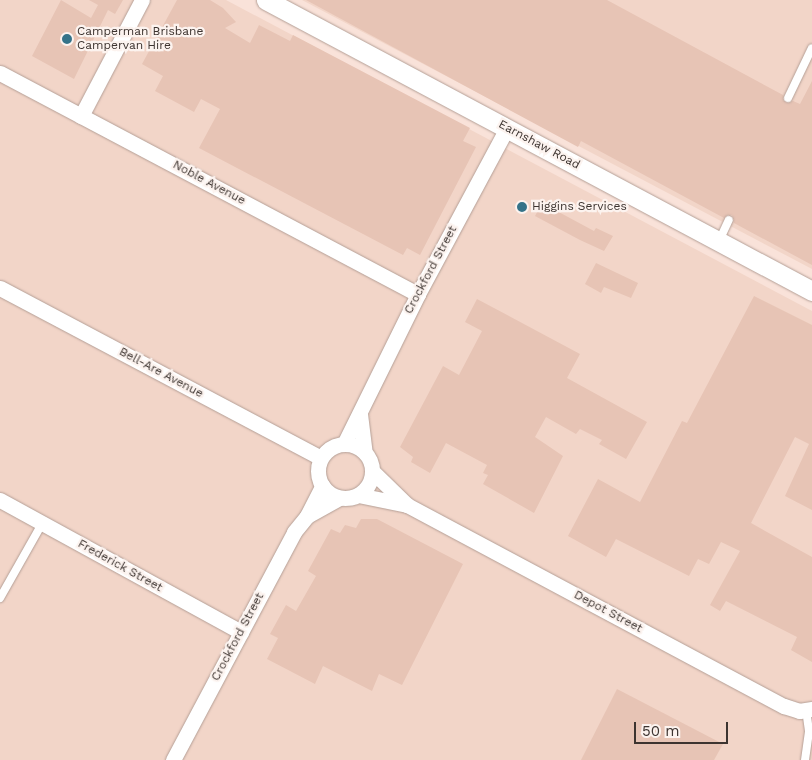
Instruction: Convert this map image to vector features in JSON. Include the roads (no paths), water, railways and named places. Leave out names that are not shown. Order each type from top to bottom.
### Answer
[{"type":"street","points":[[81,116],[142,0]]},
{"type":"street","name":"Earnshaw Road","points":[[266,0],[812,290]]},
{"type":"street","name":"Noble Avenue","points":[[0,73],[418,294]]},
{"type":"street","name":"Crockford Street","points":[[344,444],[360,414],[365,398],[418,294],[507,128]]},
{"type":"street","name":"Bell-Are Avenue","points":[[0,288],[321,458]]},
{"type":"street","name":"Crockford Street","points":[[360,414],[365,452]]},
{"type":"street","points":[[344,444],[365,452],[372,471],[369,485],[358,495],[339,498],[322,486],[318,472],[321,458],[331,448],[344,444]]},
{"type":"street","name":"Depot Street","points":[[372,471],[407,505],[784,706],[809,709]]},
{"type":"street","name":"Crockford Street","points":[[173,760],[294,532],[307,516],[322,486]]},
{"type":"street","name":"Depot Street","points":[[358,495],[407,505]]},
{"type":"street","name":"Crockford Street","points":[[307,516],[339,498]]},
{"type":"street","name":"Frederick Street","points":[[0,500],[241,632]]},
{"type":"lane","points":[[788,98],[812,48]]},
{"type":"lane","points":[[719,241],[729,220]]},
{"type":"lane","points":[[0,598],[43,522]]},
{"type":"lane","points":[[807,759],[809,709]]},
{"type":"place","name":"Camperman Brisbane Campervan Hire","points":[[67,39]]},
{"type":"place","name":"Higgins Services","points":[[522,207]]}]
